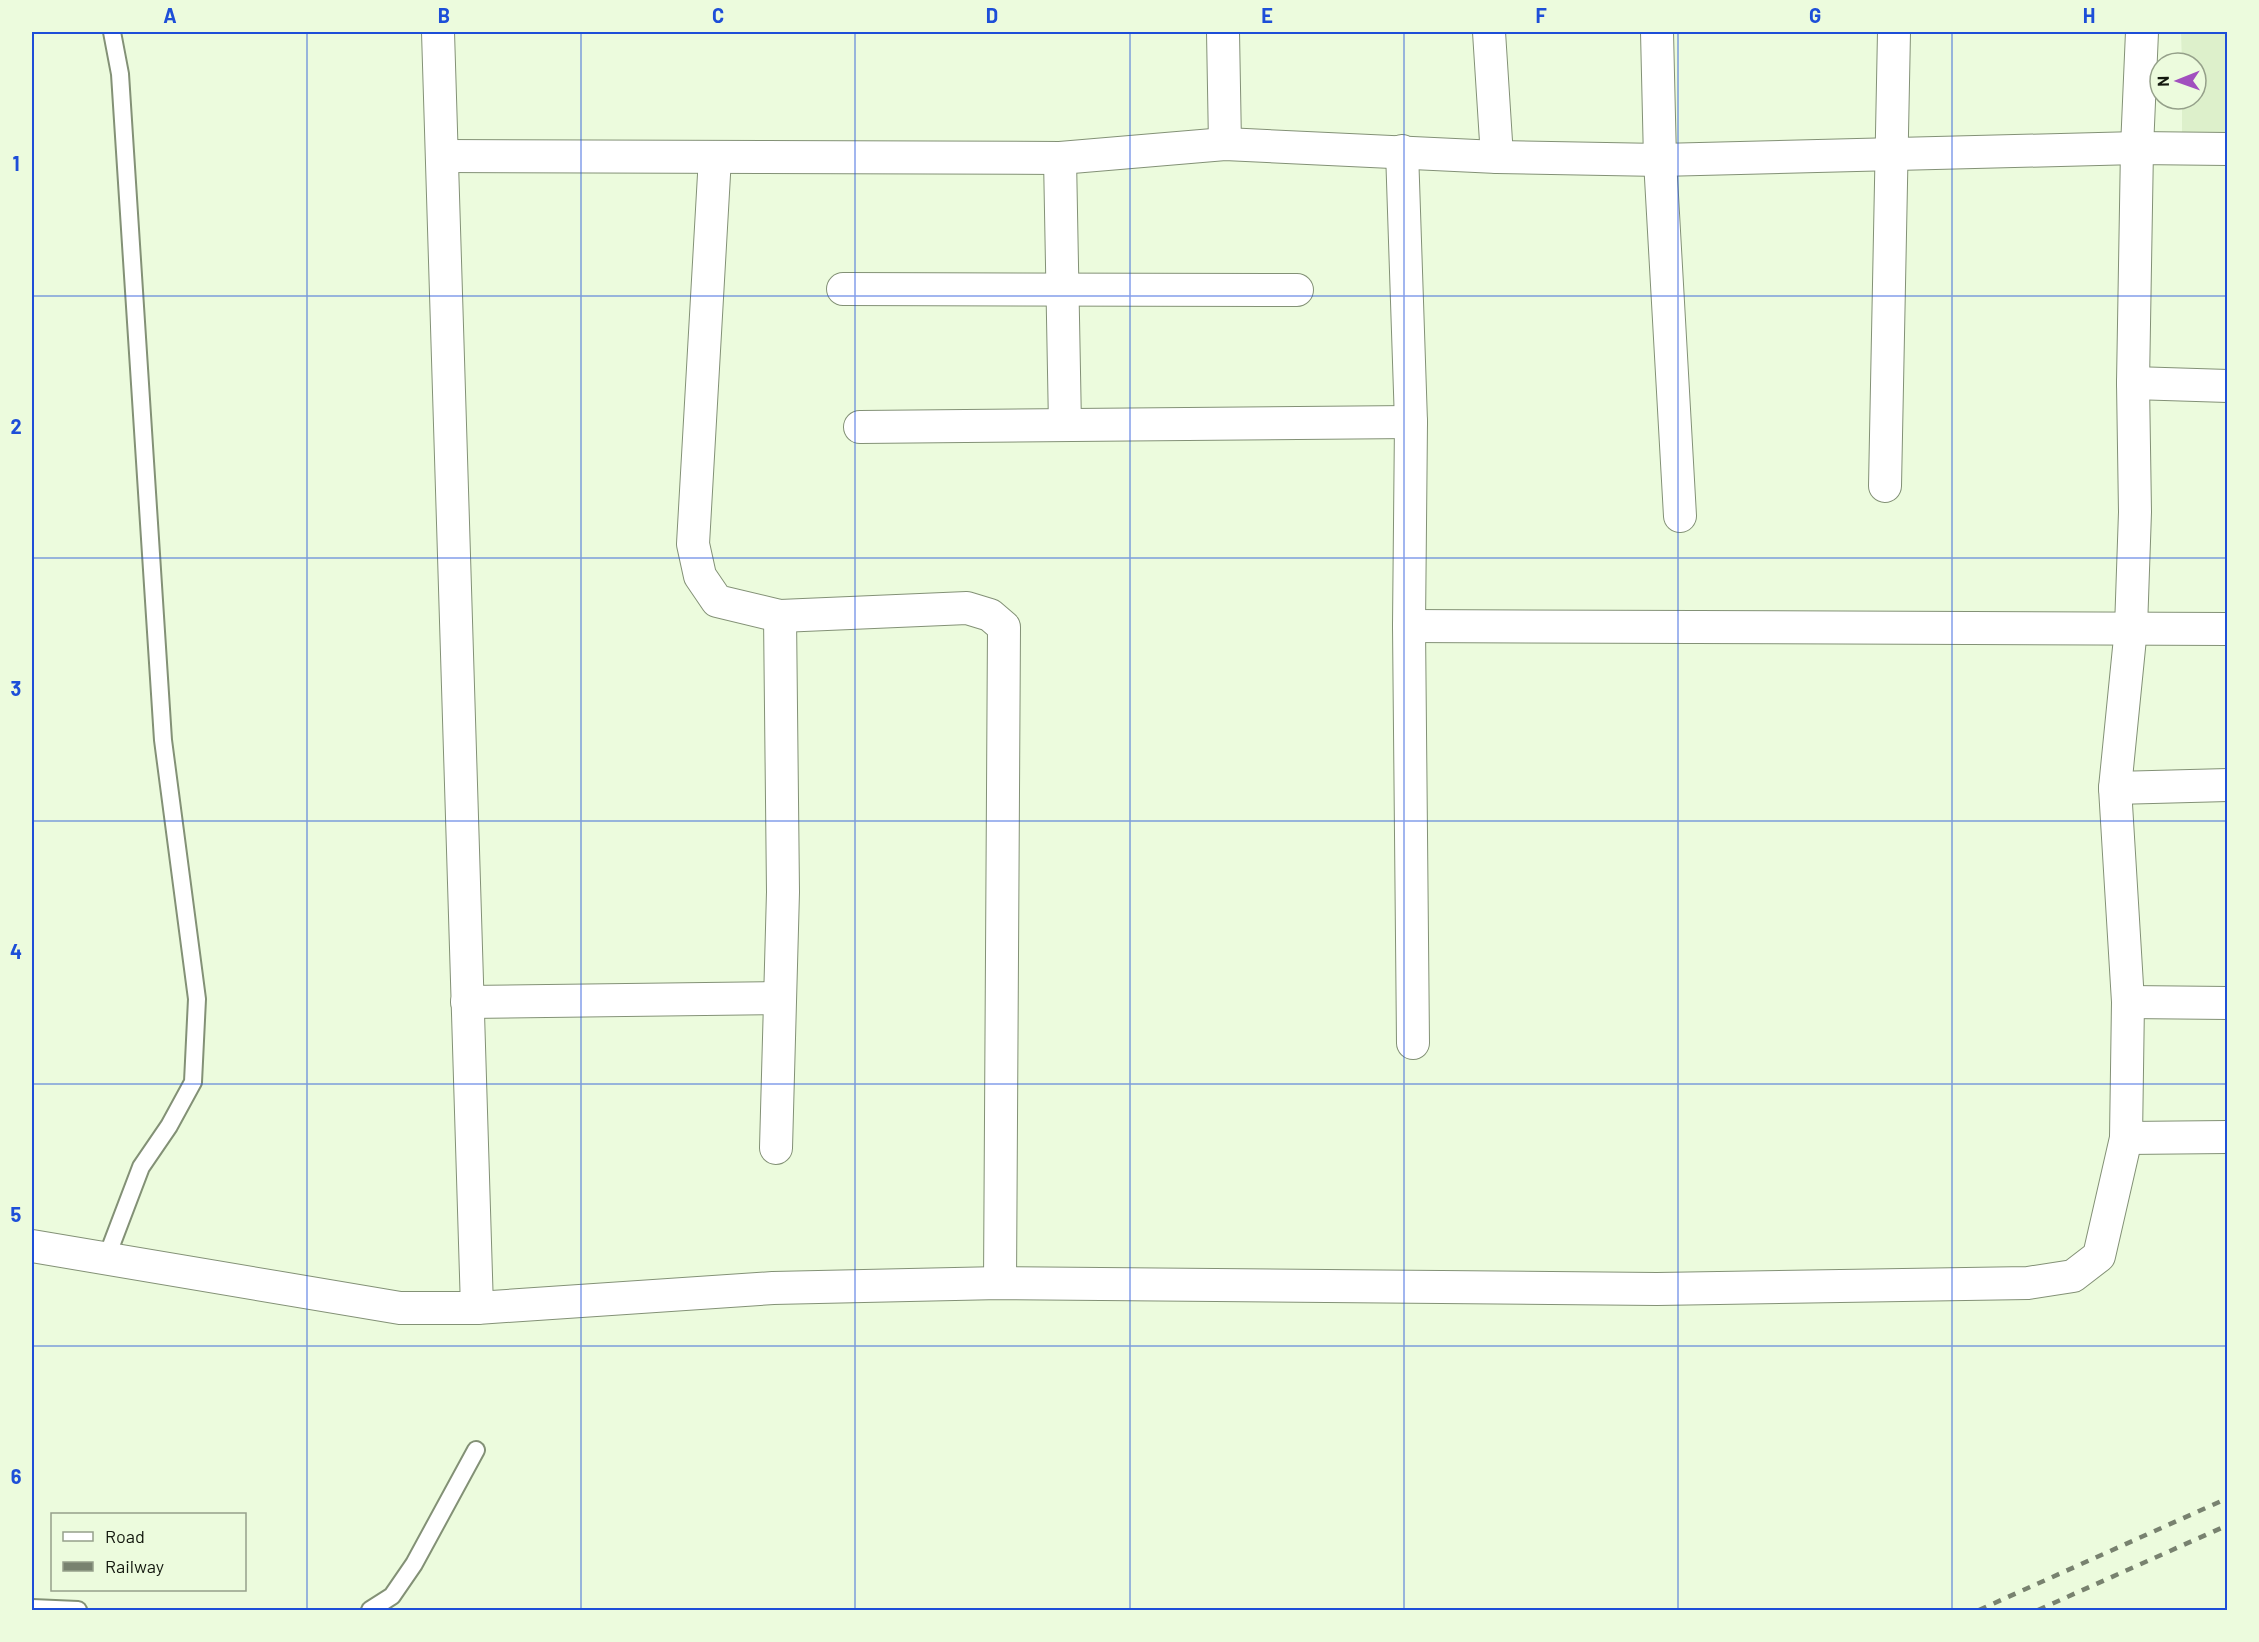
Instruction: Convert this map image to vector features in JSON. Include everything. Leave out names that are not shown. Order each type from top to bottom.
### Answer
[{"type":"street","points":[[438,32],[477,1308]]},
{"type":"street","points":[[1223,32],[1225,144]]},
{"type":"street","points":[[1489,32],[1497,158]]},
{"type":"street","points":[[1657,32],[1660,160],[1680,516]]},
{"type":"street","points":[[1885,486],[1894,32]]},
{"type":"street","points":[[32,1246],[400,1308],[477,1308],[773,1288],[1000,1283],[1657,1289],[2028,1283],[2073,1276],[2099,1256],[2126,1138],[2128,1002],[2115,788],[2131,627],[2135,512],[2133,383],[2137,148],[2142,32]]},
{"type":"street","points":[[442,156],[1060,158],[1225,144],[1402,151],[1497,158],[1660,160],[2137,148],[2228,149]]},
{"type":"street","points":[[1402,151],[1411,422],[1409,626],[1413,1043]]},
{"type":"street","points":[[715,157],[693,544],[699,576],[717,601],[780,616],[967,608],[990,615],[1004,627],[1000,1283]]},
{"type":"street","points":[[1060,158],[1065,425]]},
{"type":"street","points":[[843,289],[1297,290]]},
{"type":"street","points":[[2133,383],[2228,386]]},
{"type":"street","points":[[860,427],[1411,422]]},
{"type":"street","points":[[776,1148],[783,892],[780,616]]},
{"type":"street","points":[[1409,626],[2228,629]]},
{"type":"street","points":[[2115,788],[2228,785]]},
{"type":"street","points":[[468,1002],[780,998]]},
{"type":"street","points":[[2128,1002],[2228,1003]]},
{"type":"street","points":[[2126,1138],[2228,1137]]},
{"type":"lane","points":[[106,1259],[141,1167],[169,1126],[193,1082],[197,999],[164,740],[120,86],[112,32]]},
{"type":"lane","points":[[370,1611],[392,1596],[414,1564],[476,1450]]},
{"type":"lane","points":[[32,1608],[78,1611]]},
{"type":"shaded area","points":[[2181,32],[2227,32],[2227,139],[2182,140],[2182,111],[2208,111],[2208,51],[2182,51]]},
{"type":"railway","points":[[1979,1610],[2228,1498]]},
{"type":"railway","points":[[2038,1610],[2228,1525]]}]
